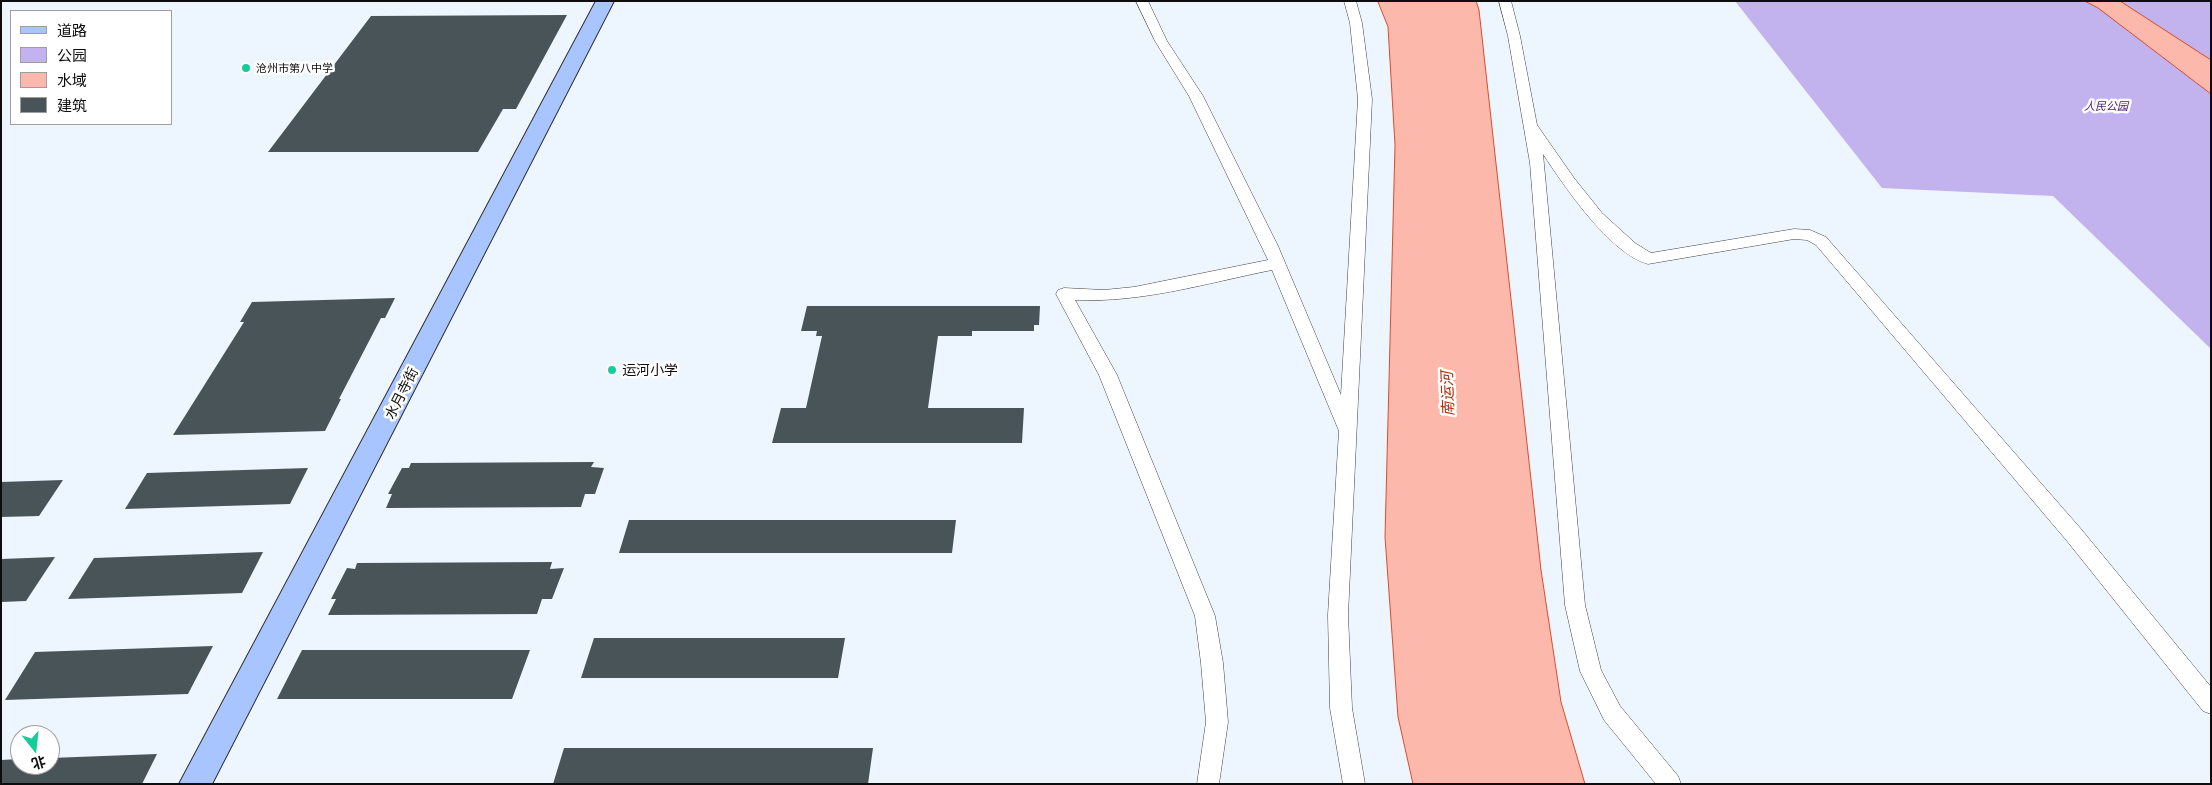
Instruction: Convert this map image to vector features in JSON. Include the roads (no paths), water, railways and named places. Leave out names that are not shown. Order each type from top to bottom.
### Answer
[{"type":"street","name":"水月寺街","points":[[195,784],[324,541],[605,1]]},
{"type":"street","points":[[1142,1],[1166,50],[1196,96],[1278,263],[1347,431]]},
{"type":"street","points":[[1350,1],[1356,23],[1365,99],[1338,615],[1341,708],[1354,784]]},
{"type":"street","points":[[1505,1],[1514,36],[1538,163],[1574,605],[1591,671],[1612,713],[1670,784]]},
{"type":"street","points":[[1531,126],[1586,204],[1624,242],[1648,259],[1794,234],[1810,235],[1821,241],[2074,535],[2211,704]]},
{"type":"street","points":[[1208,784],[1217,722],[1212,663],[1205,616],[1108,375],[1064,294],[1104,296],[1134,293],[1278,263]]},
{"type":"water","name":"南运河","points":[[1378,1],[1476,1],[1479,10],[1541,570],[1561,702],[1585,784],[1413,784],[1398,717],[1385,537],[1395,145],[1388,27]]},
{"type":"water","points":[[2085,1],[2120,1],[2211,60],[2211,94],[2098,8]]},
{"type":"place","name":"沧州市第八中学","points":[[246,68]]},
{"type":"place","name":"运河小学","points":[[612,370]]},
{"type":"park label","name":"人民公园","points":[[2106,106]]}]
